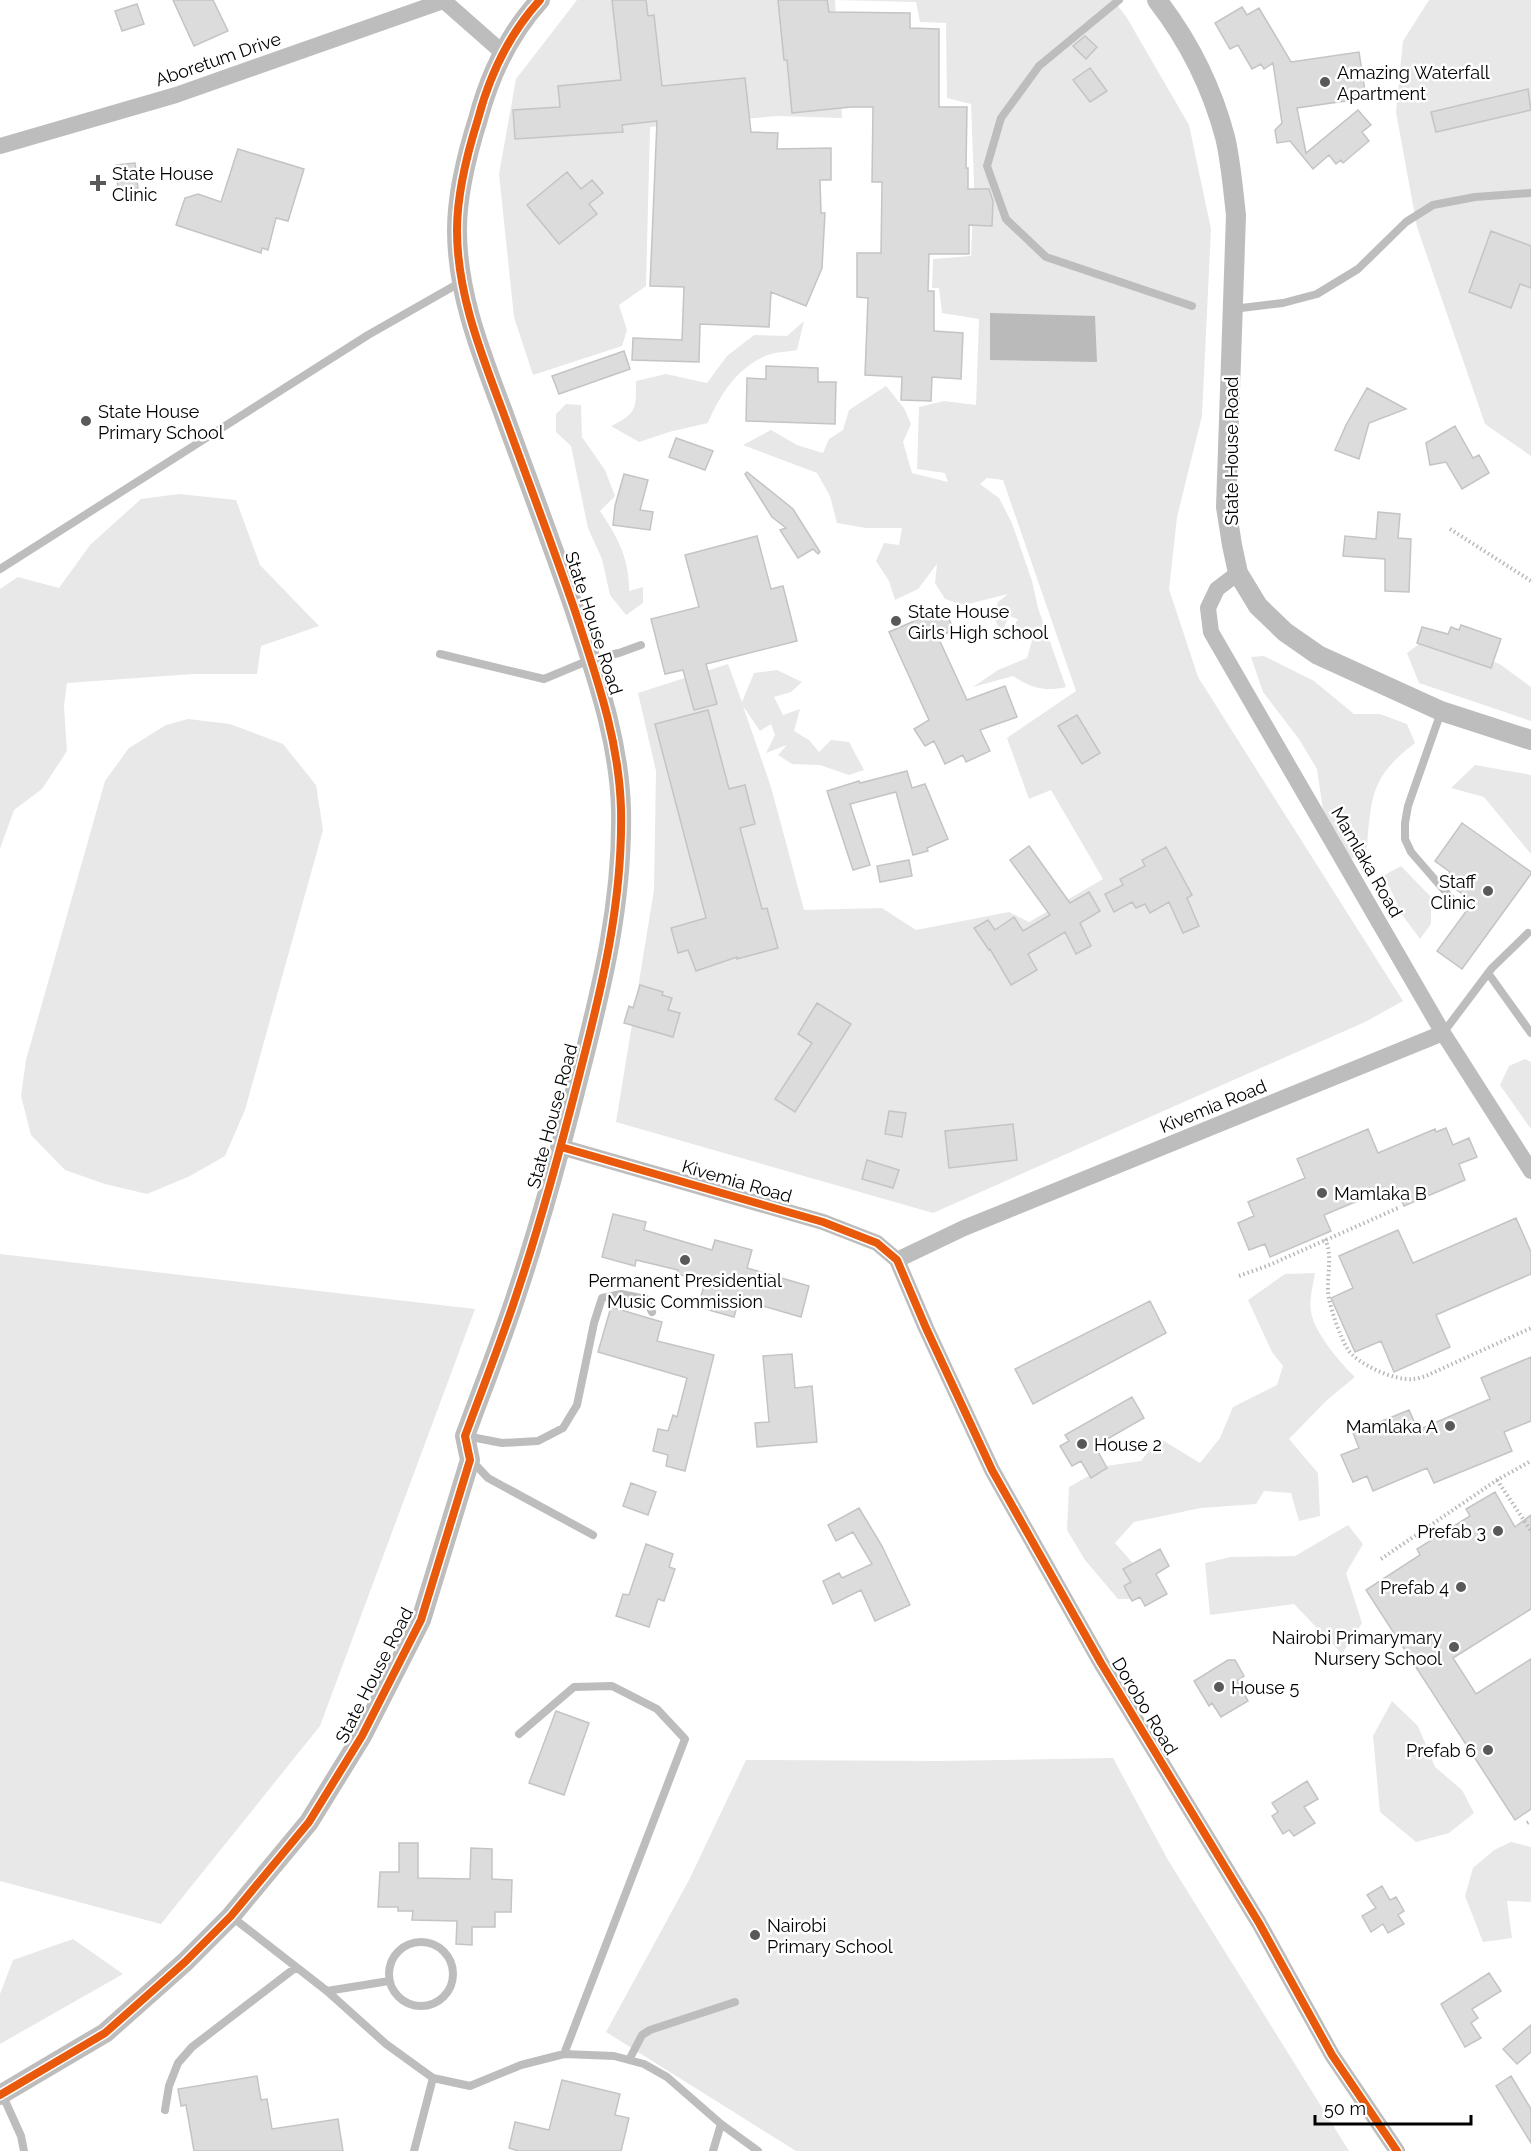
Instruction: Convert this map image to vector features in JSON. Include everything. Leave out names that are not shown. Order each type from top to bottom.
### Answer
[{"type":"street","points":[[445,0],[502,52]]},
{"type":"street","name":"Aboretum Drive","points":[[0,146],[176,95],[445,0]]},
{"type":"street","name":"State House Road","points":[[1,2094],[105,2033],[185,1962],[231,1916],[309,1822],[362,1736],[421,1620],[470,1460],[465,1436],[519,1287],[561,1147],[604,980],[617,903],[620,869],[621,808],[618,764],[592,659],[478,344],[461,282],[457,227],[461,186],[486,89],[502,52],[526,15],[540,0]]},
{"type":"street","name":"State House Road","points":[[1156,0],[1199,67],[1225,138],[1236,216],[1226,507],[1239,573],[1258,606],[1285,632],[1318,655],[1441,711],[1531,740]]},
{"type":"street","name":"Mamlaka Road","points":[[1239,573],[1217,589],[1212,598],[1208,608],[1210,632],[1443,1033],[1531,1171]]},
{"type":"street","name":"Kivemia Road","points":[[561,1147],[823,1222],[877,1243],[897,1260],[975,1223],[1443,1033]]},
{"type":"street","name":"Dorobo Road","points":[[897,1260],[992,1470],[1101,1663],[1259,1923],[1332,2055],[1397,2151]]},
{"type":"lane","points":[[1119,0],[1039,66],[1001,118],[987,166],[1006,219],[1046,257],[1192,306]]},
{"type":"lane","points":[[1233,309],[1283,303],[1317,294],[1358,269],[1406,222],[1433,205],[1475,196],[1531,193]]},
{"type":"lane","points":[[0,569],[368,335],[461,282]]},
{"type":"lane","points":[[440,654],[544,679],[592,659],[641,645]]},
{"type":"lane","points":[[1441,711],[1408,806],[1405,839],[1412,852],[1457,905]]},
{"type":"lane","points":[[1443,1033],[1488,974],[1528,933]]},
{"type":"lane","points":[[1488,974],[1531,1033]]},
{"type":"lane","points":[[465,1436],[502,1443],[538,1441],[563,1428],[578,1405],[594,1323],[602,1298],[621,1294],[646,1299],[652,1312]]},
{"type":"lane","points":[[470,1460],[488,1478],[593,1534]]},
{"type":"lane","points":[[519,1734],[574,1687],[612,1686],[657,1708],[685,1739],[564,2054]]},
{"type":"lane","points":[[231,1916],[327,1991],[386,2044],[433,2078],[470,2086],[521,2065],[564,2054],[614,2056],[644,2064],[667,2077],[721,2124],[758,2151]]},
{"type":"lane","points":[[430,1943],[440,1948],[452,1966],[449,1988],[443,1997],[433,2003],[411,2004],[394,1991],[390,1981],[389,1970],[392,1959],[398,1950],[408,1944],[430,1943]]},
{"type":"lane","points":[[165,2110],[169,2086],[177,2063],[192,2047],[295,1968]]},
{"type":"lane","points":[[327,1991],[390,1981]]},
{"type":"lane","points":[[629,2060],[642,2035],[650,2030],[735,2002]]},
{"type":"lane","points":[[414,2151],[414,2143],[433,2078]]},
{"type":"lane","points":[[1,2094],[21,2136],[24,2151]]},
{"type":"lane","points":[[713,2151],[721,2124]]},
{"type":"path","points":[[1450,529],[1531,581]]},
{"type":"path","points":[[1239,1276],[1267,1266],[1398,1208]]},
{"type":"path","points":[[1325,1239],[1329,1247],[1329,1299],[1347,1349],[1358,1361],[1373,1369],[1412,1380],[1426,1376],[1531,1328]]},
{"type":"path","points":[[1381,1559],[1497,1480],[1531,1461]]},
{"type":"path","points":[[1497,1480],[1531,1531]]},
{"type":"shaded area","points":[[577,0],[835,0],[842,118],[777,116],[650,127],[646,286],[619,305],[627,330],[622,346],[533,375],[514,317],[499,174],[516,79]]},
{"type":"shaded area","points":[[835,0],[1116,0],[1189,125],[1211,229],[1202,416],[1177,517],[1169,589],[1198,677],[1403,1001],[1365,1022],[933,1213],[616,1122],[654,890],[656,771],[638,693],[728,664],[742,702],[754,673],[777,670],[802,682],[791,692],[774,697],[783,715],[800,709],[794,731],[809,740],[819,752],[831,740],[849,742],[864,770],[849,775],[820,765],[792,764],[778,755],[787,745],[766,753],[775,735],[771,724],[760,731],[743,706],[771,787],[804,910],[882,908],[916,930],[1009,912],[1029,922],[1103,879],[1051,790],[1029,799],[1007,738],[1076,691],[1003,480],[987,478],[980,484],[999,498],[1012,523],[1032,581],[1038,608],[1066,687],[1038,688],[1013,676],[973,687],[998,670],[1027,658],[1033,637],[1014,641],[1013,627],[1018,619],[1009,616],[1002,632],[993,617],[998,602],[1008,594],[964,605],[945,599],[935,583],[937,564],[918,589],[895,600],[889,581],[876,561],[884,543],[899,545],[902,528],[866,528],[837,523],[830,496],[817,473],[743,445],[771,430],[797,445],[823,453],[829,439],[843,430],[849,410],[886,386],[904,408],[911,424],[903,442],[912,473],[948,482],[945,473],[917,469],[919,407],[944,401],[976,405],[979,319],[942,313],[939,288],[932,288],[933,259],[971,256],[974,183],[971,104],[947,98],[946,23],[920,22],[916,2]]},
{"type":"shaded area","points":[[1429,0],[1531,0],[1531,456],[1485,424],[1417,227],[1396,112],[1403,41]]},
{"type":"shaded area","points":[[990,313],[1095,316],[1097,362],[990,360]]},
{"type":"shaded area","points":[[804,321],[797,350],[769,355],[745,368],[723,393],[708,423],[639,442],[611,426],[626,417],[633,409],[636,398],[636,381],[666,374],[707,383],[727,356],[754,335],[787,336]]},
{"type":"shaded area","points":[[566,404],[581,405],[582,437],[605,470],[615,496],[600,511],[612,530],[625,559],[629,591],[643,587],[643,603],[626,615],[610,595],[602,559],[588,528],[571,446],[556,432],[556,414]]},
{"type":"shaded area","points":[[179,494],[236,500],[260,565],[319,626],[261,646],[257,674],[193,674],[67,683],[64,706],[67,751],[42,789],[14,810],[0,849],[0,589],[18,577],[59,588],[90,545],[141,499]]},
{"type":"shaded area","points":[[1435,632],[1501,665],[1531,687],[1531,721],[1419,683],[1407,653]]},
{"type":"shaded area","points":[[1264,656],[1314,681],[1354,714],[1380,714],[1407,724],[1415,743],[1390,766],[1382,777],[1376,788],[1370,813],[1367,847],[1351,859],[1324,817],[1317,769],[1299,739],[1263,692],[1251,657]]},
{"type":"shaded area","points":[[188,719],[230,724],[283,744],[316,785],[323,830],[245,1110],[225,1156],[190,1176],[147,1194],[105,1184],[65,1170],[31,1135],[21,1096],[26,1060],[105,781],[129,748],[166,725]]},
{"type":"shaded area","points":[[1475,765],[1531,775],[1531,854],[1484,797],[1451,788]]},
{"type":"shaded area","points":[[1401,866],[1431,897],[1431,924],[1420,939],[1403,916],[1389,886],[1379,878]]},
{"type":"shaded area","points":[[1525,1059],[1531,1062],[1531,1129],[1500,1085],[1509,1066]]},
{"type":"shaded area","points":[[0,1254],[475,1309],[320,1726],[161,1924],[0,1881]]},
{"type":"shaded area","points":[[1315,1273],[1310,1302],[1313,1319],[1328,1347],[1355,1377],[1327,1400],[1289,1439],[1318,1473],[1320,1516],[1299,1521],[1291,1493],[1264,1491],[1256,1504],[1201,1508],[1134,1522],[1115,1543],[1138,1569],[1149,1599],[1118,1599],[1085,1560],[1067,1530],[1069,1487],[1106,1466],[1141,1461],[1159,1438],[1200,1463],[1220,1438],[1233,1407],[1277,1385],[1283,1366],[1272,1352],[1248,1300],[1285,1274]]},
{"type":"shaded area","points":[[1348,1525],[1363,1544],[1346,1573],[1362,1623],[1342,1654],[1294,1604],[1210,1615],[1205,1563],[1231,1557],[1295,1556]]},
{"type":"shaded area","points":[[1392,1701],[1418,1726],[1435,1767],[1462,1790],[1474,1813],[1449,1833],[1416,1842],[1380,1812],[1373,1736]]},
{"type":"shaded area","points":[[1113,1758],[1168,1860],[1349,2151],[796,2151],[606,2032],[689,1880],[746,1760],[938,1761]]},
{"type":"shaded area","points":[[1511,1842],[1531,1847],[1531,1902],[1507,1901],[1512,1938],[1483,1942],[1465,1896],[1473,1868],[1494,1850]]},
{"type":"shaded area","points":[[73,1939],[123,1974],[0,2044],[0,1994],[13,1960]]},
{"type":"building","points":[[173,0],[213,0],[228,31],[194,46]]},
{"type":"building","points":[[612,0],[646,0],[648,16],[654,15],[662,86],[745,78],[751,132],[778,133],[777,149],[831,148],[831,180],[820,180],[821,213],[825,213],[822,268],[806,306],[771,292],[769,327],[700,324],[699,362],[632,360],[633,338],[682,340],[684,287],[650,286],[657,121],[622,125],[623,132],[515,139],[513,110],[560,107],[558,86],[621,80]]},
{"type":"building","points":[[778,0],[827,0],[829,12],[910,13],[910,28],[939,29],[939,107],[967,107],[968,189],[989,189],[993,201],[992,226],[969,225],[969,254],[929,254],[928,291],[934,291],[934,331],[963,333],[961,379],[932,377],[931,401],[901,400],[902,377],[865,375],[868,298],[857,297],[857,253],[881,253],[882,182],[872,182],[873,107],[792,113]]},
{"type":"building","points":[[137,4],[144,24],[122,31],[115,11]]},
{"type":"building","points":[[1242,7],[1247,15],[1259,8],[1291,62],[1359,52],[1366,98],[1297,108],[1306,153],[1358,110],[1371,125],[1362,132],[1369,141],[1343,163],[1341,160],[1336,164],[1329,155],[1313,169],[1290,141],[1277,143],[1275,130],[1282,123],[1273,63],[1264,69],[1261,64],[1252,69],[1238,45],[1230,49],[1215,23]]},
{"type":"building","points":[[1085,36],[1097,47],[1086,59],[1073,46]]},
{"type":"building","points":[[1090,68],[1107,91],[1090,102],[1073,80]]},
{"type":"building","points":[[1528,89],[1531,110],[1436,132],[1431,112]]},
{"type":"building","points":[[238,149],[304,169],[288,221],[276,218],[268,250],[262,248],[261,253],[176,225],[185,198],[198,194],[221,202]]},
{"type":"building","points":[[135,163],[138,188],[118,190],[116,165]]},
{"type":"building","points":[[567,172],[581,189],[592,180],[603,193],[589,204],[597,214],[559,244],[527,205]]},
{"type":"building","points":[[1491,231],[1531,246],[1531,288],[1520,284],[1511,308],[1469,292]]},
{"type":"building","points":[[624,351],[630,369],[559,394],[552,376]]},
{"type":"building","points":[[766,366],[818,368],[818,382],[836,382],[835,424],[746,421],[747,378],[766,379]]},
{"type":"building","points":[[1367,388],[1406,409],[1369,423],[1359,459],[1335,450]]},
{"type":"building","points":[[1455,426],[1473,458],[1479,455],[1489,473],[1462,489],[1446,462],[1430,465],[1426,443]]},
{"type":"building","points":[[676,438],[713,451],[705,470],[669,457]]},
{"type":"building","points":[[747,472],[793,509],[820,552],[818,554],[813,549],[798,558],[780,530],[786,528],[772,517],[745,474]]},
{"type":"building","points":[[624,474],[648,480],[640,510],[653,512],[650,530],[613,525],[615,506]]},
{"type":"building","points":[[1378,512],[1400,514],[1398,538],[1411,539],[1409,592],[1385,591],[1385,559],[1343,556],[1345,536],[1376,539]]},
{"type":"building","points":[[757,536],[771,589],[783,586],[797,641],[706,664],[717,704],[694,710],[683,670],[665,674],[651,619],[699,607],[685,555]]},
{"type":"building","points":[[944,608],[954,630],[938,637],[967,700],[1005,686],[1017,717],[980,730],[990,751],[966,762],[963,755],[945,764],[934,741],[925,746],[914,729],[929,720],[889,632]]},
{"type":"building","points":[[1461,625],[1501,639],[1491,668],[1417,643],[1422,627],[1448,634],[1451,627],[1459,630]]},
{"type":"building","points":[[708,710],[729,789],[745,785],[755,824],[740,828],[762,909],[767,908],[778,948],[737,959],[737,957],[696,971],[688,950],[678,953],[671,928],[706,918],[655,724]]},
{"type":"building","points":[[1077,715],[1100,753],[1082,764],[1058,726]]},
{"type":"building","points":[[907,771],[912,788],[925,784],[948,839],[927,848],[928,851],[913,855],[896,792],[850,804],[870,865],[853,870],[827,791],[859,781],[860,783]]},
{"type":"building","name":"Staff Clinic","points":[[1462,823],[1531,874],[1462,969],[1437,951],[1473,902],[1444,881],[1450,872],[1435,861]]},
{"type":"building","points":[[1029,846],[1070,903],[1089,892],[1100,911],[1080,923],[1091,946],[1076,954],[1065,932],[1028,954],[1037,970],[1011,985],[990,949],[974,928],[988,920],[995,930],[1014,917],[1023,931],[1050,915],[1010,860]]},
{"type":"building","points":[[1166,847],[1192,895],[1187,898],[1199,926],[1183,933],[1169,902],[1150,913],[1145,904],[1136,908],[1132,902],[1114,912],[1105,894],[1123,885],[1120,879],[1145,866],[1142,860]]},
{"type":"building","points":[[909,860],[912,876],[880,882],[877,866]]},
{"type":"building","points":[[640,985],[663,992],[662,995],[672,998],[668,1010],[680,1013],[673,1037],[624,1023],[629,1006],[633,1008]]},
{"type":"building","points":[[817,1003],[851,1024],[795,1112],[775,1099],[812,1043],[798,1034]]},
{"type":"building","points":[[889,1111],[906,1113],[902,1137],[885,1134]]},
{"type":"building","points":[[1013,1124],[1017,1160],[949,1168],[945,1131]]},
{"type":"building","name":"Mamlaka B","points":[[1446,1128],[1453,1145],[1469,1138],[1477,1157],[1459,1164],[1465,1180],[1404,1206],[1396,1188],[1380,1195],[1379,1192],[1324,1215],[1331,1231],[1270,1257],[1265,1244],[1249,1250],[1238,1223],[1254,1216],[1248,1202],[1305,1178],[1297,1159],[1368,1129],[1378,1153],[1435,1129],[1436,1132]]},
{"type":"building","points":[[867,1160],[899,1170],[893,1188],[862,1179]]},
{"type":"building","points":[[613,1214],[646,1222],[644,1230],[712,1250],[715,1240],[752,1250],[747,1268],[809,1286],[801,1317],[739,1299],[734,1317],[698,1307],[705,1282],[677,1274],[678,1270],[636,1260],[635,1266],[602,1257]]},
{"type":"building","points":[[1516,1218],[1531,1252],[1531,1274],[1436,1315],[1450,1347],[1394,1372],[1381,1341],[1355,1352],[1331,1298],[1353,1288],[1339,1256],[1398,1230],[1413,1263]]},
{"type":"building","points":[[1150,1301],[1166,1333],[1033,1404],[1015,1369]]},
{"type":"building","points":[[611,1307],[662,1322],[657,1341],[714,1355],[685,1471],[666,1466],[668,1455],[653,1451],[658,1429],[668,1431],[673,1415],[677,1417],[687,1378],[598,1352]]},
{"type":"building","points":[[792,1354],[795,1388],[812,1386],[817,1442],[757,1447],[755,1423],[769,1422],[763,1356]]},
{"type":"building","name":"Mamlaka A","points":[[1531,1357],[1531,1421],[1504,1432],[1512,1451],[1434,1483],[1427,1468],[1373,1491],[1367,1476],[1353,1482],[1341,1455],[1359,1448],[1353,1433],[1409,1410],[1418,1430],[1490,1399],[1481,1378]]},
{"type":"building","name":"House 2","points":[[1132,1397],[1144,1418],[1095,1446],[1107,1468],[1091,1478],[1081,1461],[1072,1466],[1060,1446],[1069,1441],[1065,1435]]},
{"type":"building","points":[[631,1483],[656,1492],[648,1515],[623,1506]]},
{"type":"building","points":[[1495,1492],[1515,1527],[1531,1515],[1531,1609],[1453,1658],[1476,1694],[1531,1659],[1531,1809],[1515,1820],[1366,1590],[1420,1555],[1417,1549],[1470,1516],[1466,1509]]},
{"type":"building","points":[[859,1508],[882,1546],[910,1605],[875,1621],[861,1590],[833,1604],[823,1581],[839,1573],[842,1578],[872,1564],[853,1532],[836,1541],[828,1525]]},
{"type":"building","points":[[646,1544],[673,1554],[669,1567],[675,1569],[664,1601],[658,1599],[649,1627],[616,1616],[623,1594],[629,1595]]},
{"type":"building","points":[[1160,1549],[1169,1566],[1156,1574],[1167,1594],[1145,1606],[1140,1597],[1132,1601],[1124,1586],[1131,1582],[1123,1569]]},
{"type":"building","name":"House 5","points":[[1228,1660],[1235,1660],[1244,1676],[1237,1681],[1248,1701],[1221,1717],[1212,1703],[1209,1706],[1194,1681]]},
{"type":"building","points":[[556,1711],[589,1723],[564,1795],[529,1783]]},
{"type":"building","points":[[1307,1781],[1318,1799],[1304,1807],[1315,1823],[1294,1836],[1289,1830],[1283,1834],[1272,1816],[1278,1812],[1272,1803]]},
{"type":"building","points":[[399,1843],[418,1843],[418,1878],[470,1879],[471,1848],[492,1849],[492,1879],[512,1880],[511,1912],[495,1912],[495,1927],[472,1927],[472,1945],[456,1944],[457,1921],[412,1920],[413,1911],[398,1911],[398,1907],[378,1907],[380,1872],[399,1872]]},
{"type":"building","points":[[1382,1886],[1390,1900],[1396,1897],[1404,1911],[1398,1915],[1404,1924],[1388,1933],[1383,1924],[1371,1932],[1362,1916],[1376,1908],[1367,1895]]},
{"type":"building","points":[[1489,1973],[1501,1991],[1472,2009],[1478,2018],[1471,2023],[1481,2038],[1465,2047],[1441,2004]]},
{"type":"building","points":[[1531,2025],[1531,2052],[1517,2064],[1503,2049]]},
{"type":"building","points":[[257,2076],[261,2100],[267,2099],[272,2129],[338,2119],[343,2151],[194,2151],[186,2105],[181,2106],[178,2089]]},
{"type":"building","points":[[1511,2076],[1531,2109],[1531,2143],[1496,2086]]},
{"type":"building","points":[[562,2080],[620,2094],[615,2115],[629,2118],[621,2151],[518,2151],[509,2148],[515,2122],[549,2130]]},
{"type":"cycle path","points":[[0,2095],[105,2033],[185,1962],[231,1916],[309,1822],[362,1736],[421,1620],[470,1460],[465,1436],[527,1261],[572,1103],[603,977],[615,911],[621,844],[621,809],[616,758],[591,660],[472,323],[461,277],[457,230],[463,174],[488,86],[510,41],[540,0]]},
{"type":"cycle path","points":[[561,1147],[823,1222],[877,1243],[897,1260],[992,1470],[1101,1663],[1259,1923],[1332,2055],[1397,2151]]},
{"type":"place","name":"Amazing Waterfall Apartment","points":[[1325,82]]},
{"type":"place","name":"State House Clinic","points":[[98,183]]},
{"type":"place","name":"State House Primary School","points":[[86,421]]},
{"type":"place","name":"State House Girls High school","points":[[896,621]]},
{"type":"place","name":"Staff Clinic","points":[[1488,891]]},
{"type":"place","name":"Mamlaka B","points":[[1322,1193]]},
{"type":"place","name":"Permanent Presidential Music Commission","points":[[685,1260]]},
{"type":"place","name":"Mamlaka A","points":[[1450,1426]]},
{"type":"place","name":"House 2","points":[[1082,1444]]},
{"type":"place","name":"Prefab 3","points":[[1498,1531]]},
{"type":"place","name":"Prefab 4","points":[[1461,1587]]},
{"type":"place","name":"Nairobi Primarymary Nursery School","points":[[1454,1647]]},
{"type":"place","name":"House 5","points":[[1219,1687]]},
{"type":"place","name":"Prefab 6","points":[[1488,1750]]},
{"type":"place","name":"Nairobi Primary School","points":[[755,1935]]}]
